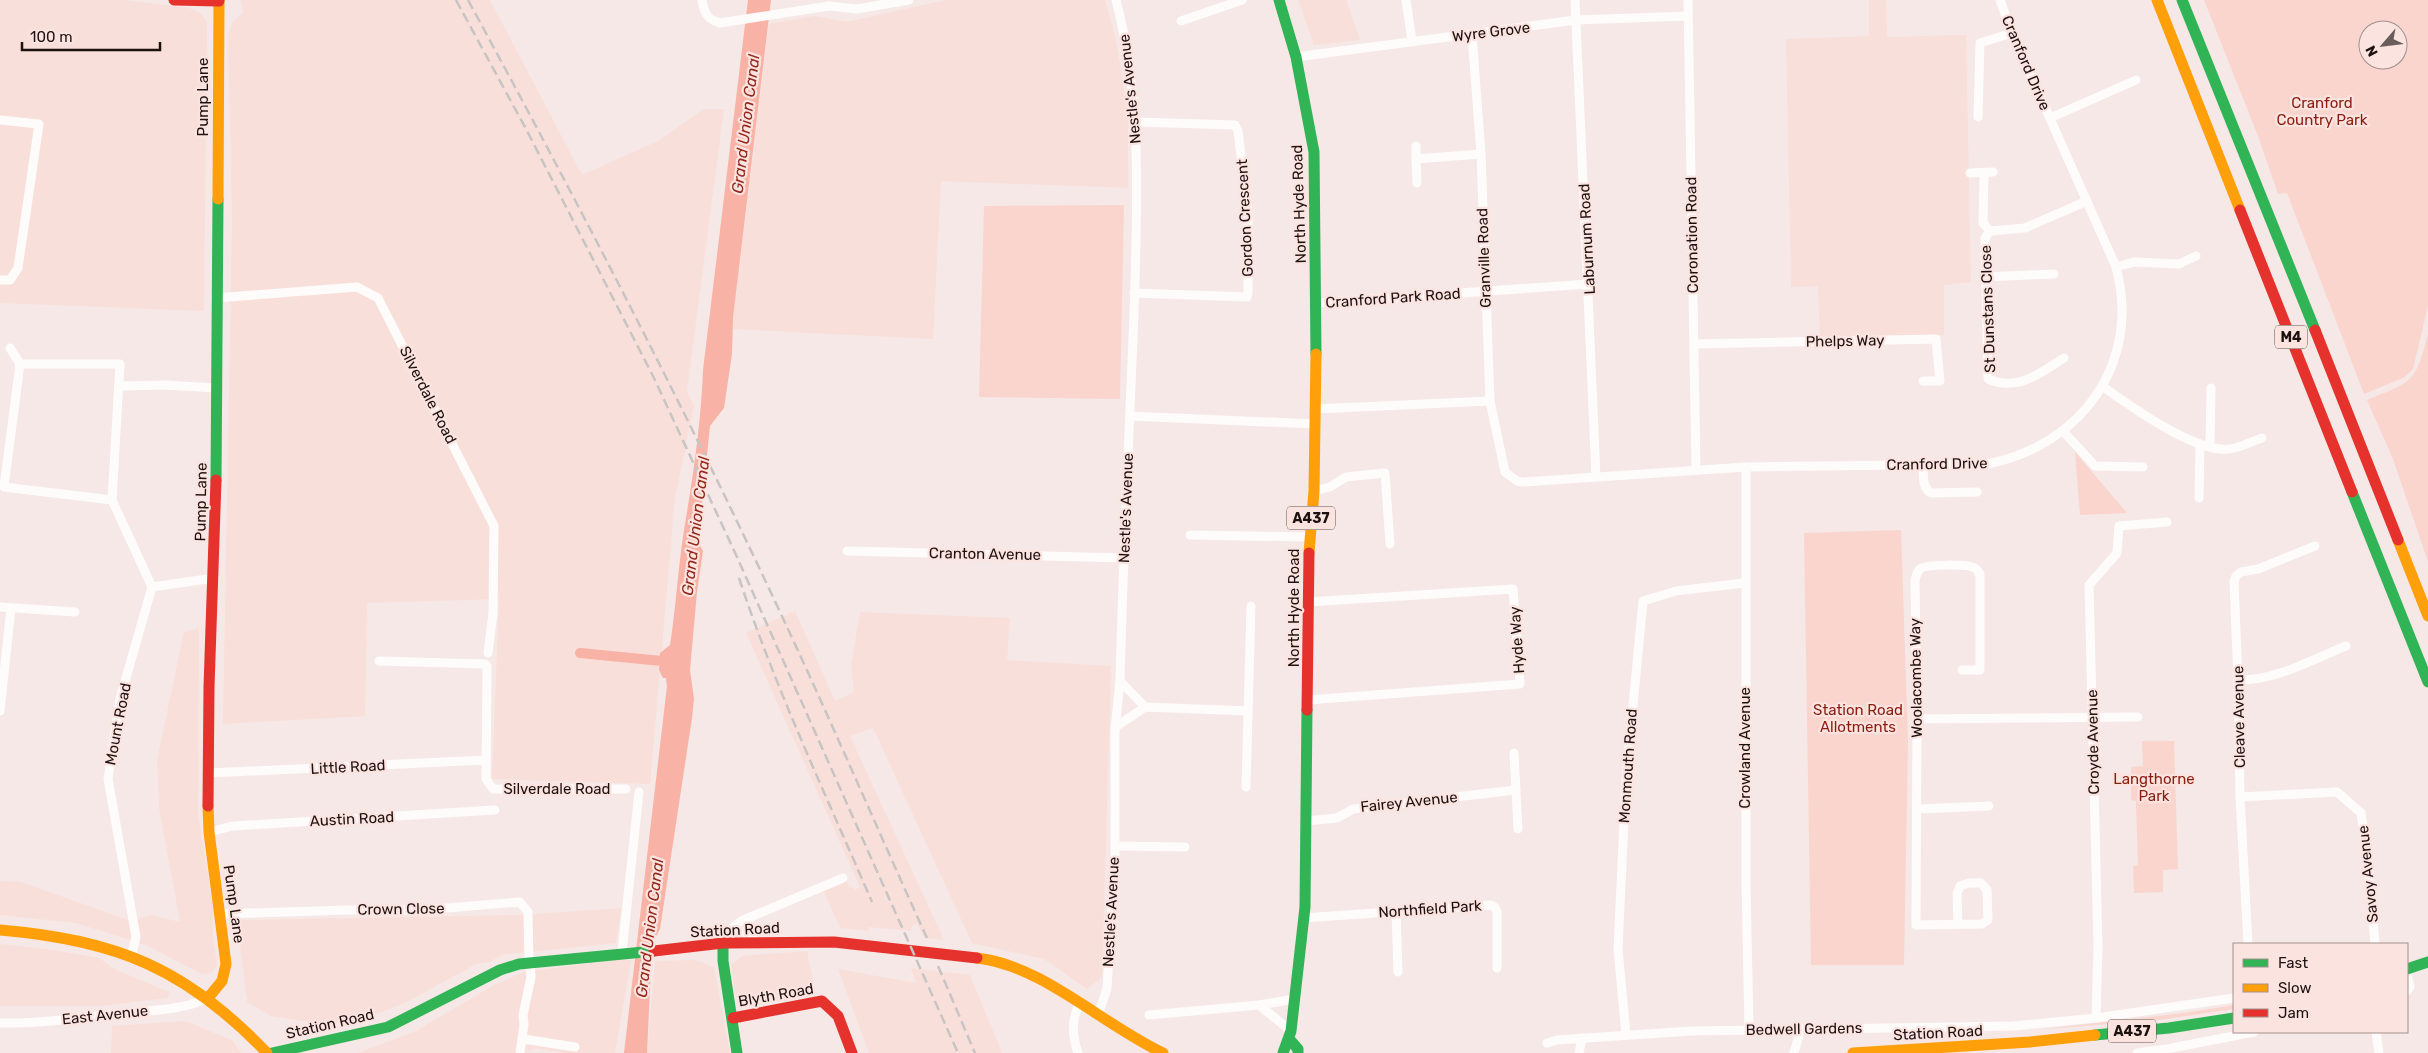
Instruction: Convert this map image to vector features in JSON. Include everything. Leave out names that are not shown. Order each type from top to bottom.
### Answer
[{"type":"main road","points":[[174,0],[219,0]]},
{"type":"main road","name":"Pump Lane","points":[[208,998],[222,981],[226,964],[209,832],[209,696],[214,578],[219,0]]},
{"type":"main road","name":"North Hyde Road","points":[[1279,0],[1296,57],[1314,152],[1316,303],[1314,491],[1309,537],[1304,918],[1290,1036],[1284,1053]]},
{"type":"main road","name":"M4","points":[[2157,0],[2428,682]]},
{"type":"main road","name":"M4","points":[[2182,0],[2216,80],[2428,616]]},
{"type":"main road","points":[[0,930],[60,936],[131,957],[169,974],[208,998],[267,1053]]},
{"type":"main road","name":"Station Road","points":[[272,1053],[388,1026],[490,974],[529,962],[723,943],[841,942],[1006,963],[1024,970],[1080,1003],[1139,1042],[1163,1053]]},
{"type":"main road","points":[[723,943],[722,960],[733,1018],[737,1053]]},
{"type":"main road","points":[[2408,969],[2428,962]]},
{"type":"main road","name":"Blyth Road","points":[[733,1018],[822,1001],[830,1004],[836,1013],[852,1053]]},
{"type":"main road","name":"A437","points":[[2016,1048],[2233,1018]]},
{"type":"main road","points":[[1290,1036],[1298,1049],[1298,1053]]},
{"type":"main road","name":"Station Road","points":[[1853,1053],[2016,1048]]},
{"type":"street","points":[[702,0],[704,12],[711,20],[720,23],[829,6],[857,9],[909,0]]},
{"type":"street","name":"Nestle's Avenue","points":[[1098,1015],[1107,989],[1115,846],[1117,726],[1134,293],[1136,122],[1127,47],[1116,0]]},
{"type":"street","points":[[1181,21],[1242,0]]},
{"type":"street","points":[[1406,0],[1412,41]]},
{"type":"street","name":"Laburnum Road","points":[[1575,0],[1596,477]]},
{"type":"street","name":"Coronation Road","points":[[1688,0],[1696,470]]},
{"type":"street","name":"Cranford Drive","points":[[1511,476],[1523,482],[1746,467],[1987,464],[2008,460],[2064,432],[2080,416],[2102,386],[2122,332],[2120,285],[2116,267],[2012,33],[2000,0]]},
{"type":"street","name":"Wyre Grove","points":[[1296,57],[1576,20],[1688,16]]},
{"type":"street","points":[[1978,116],[1980,44],[2012,33]]},
{"type":"street","name":"Granville Road","points":[[1472,35],[1481,154],[1490,401],[1506,472],[1511,476]]},
{"type":"street","points":[[2050,118],[2136,80]]},
{"type":"street","points":[[0,120],[39,124],[18,268],[10,280],[0,280]]},
{"type":"street","name":"Gordon Crescent","points":[[1134,293],[1247,297],[1248,292],[1248,214],[1238,131],[1235,125],[1136,122]]},
{"type":"street","points":[[1416,146],[1417,183]]},
{"type":"street","points":[[1416,159],[1481,154]]},
{"type":"street","points":[[1970,173],[1988,172],[1982,223],[1990,231]]},
{"type":"street","name":"St Dunstans Close","points":[[2064,358],[2030,380],[2016,384],[1996,382],[1988,379],[1985,238],[1990,231],[2025,228],[2087,201]]},
{"type":"street","points":[[2116,267],[2134,262],[2179,264],[2196,256]]},
{"type":"street","points":[[1985,277],[2054,274]]},
{"type":"street","name":"Cranford Park Road","points":[[1316,303],[1589,284]]},
{"type":"street","name":"Silverdale Road","points":[[216,298],[357,287],[378,298],[494,526],[493,613],[488,654]]},
{"type":"street","name":"Phelps Way","points":[[1694,344],[1936,339],[1940,382],[1923,382]]},
{"type":"street","points":[[10,348],[20,364],[2,489],[112,500]]},
{"type":"street","points":[[20,364],[120,364],[112,500],[152,587],[214,578]]},
{"type":"street","points":[[120,386],[165,385],[216,388]]},
{"type":"street","points":[[2102,386],[2142,414],[2200,444],[2229,449],[2262,438]]},
{"type":"street","points":[[2210,446],[2211,388]]},
{"type":"street","points":[[1315,409],[1490,401]]},
{"type":"street","points":[[1130,416],[1315,424]]},
{"type":"street","points":[[2064,432],[2096,466],[2143,467]]},
{"type":"street","points":[[2198,498],[2200,444]]},
{"type":"street","points":[[1923,464],[1924,488],[1927,491],[1931,493],[1977,492]]},
{"type":"street","name":"Crowland Avenue","points":[[1746,467],[1744,583],[1749,1029]]},
{"type":"street","points":[[1314,491],[1330,487],[1346,477],[1385,473],[1390,544]]},
{"type":"street","name":"Croyde Avenue","points":[[2096,1018],[2098,947],[2089,585],[2117,553],[2119,526],[2167,522]]},
{"type":"street","points":[[1190,535],[1309,537]]},
{"type":"street","name":"Cleave Avenue","points":[[2248,943],[2240,796],[2234,582],[2236,576],[2241,572],[2258,569],[2315,546]]},
{"type":"street","name":"Cranton Avenue","points":[[846,551],[1124,558]]},
{"type":"street","name":"Woolacombe Way","points":[[1958,924],[1957,894],[1960,886],[1981,883],[1987,890],[1988,920],[1982,924],[1916,925],[1918,809],[1915,580],[1919,570],[1923,568],[1930,566],[1967,566],[1975,568],[1980,574],[1980,670],[1962,670]]},
{"type":"street","name":"Monmouth Road","points":[[1626,1035],[1618,949],[1626,778],[1643,601],[1676,592],[1744,583]]},
{"type":"street","name":"Mount Road","points":[[131,957],[135,932],[108,778],[120,699],[152,587]]},
{"type":"street","name":"Hyde Way","points":[[1308,602],[1513,589],[1520,684],[1308,700]]},
{"type":"street","points":[[1246,787],[1251,606]]},
{"type":"street","points":[[0,607],[75,612]]},
{"type":"street","points":[[0,711],[10,608]]},
{"type":"street","points":[[2238,680],[2253,680],[2268,676],[2346,646]]},
{"type":"street","name":"Silverdale Road","points":[[380,661],[485,664],[488,668],[486,779],[493,789],[626,789]]},
{"type":"street","points":[[1120,680],[1145,707]]},
{"type":"street","points":[[1117,726],[1145,707],[1248,711]]},
{"type":"street","points":[[1917,719],[2138,717]]},
{"type":"street","points":[[1514,753],[1518,830]]},
{"type":"street","name":"Little Road","points":[[209,774],[486,760]]},
{"type":"street","name":"Fairey Avenue","points":[[1306,821],[1337,818],[1353,809],[1515,790]]},
{"type":"street","points":[[627,952],[639,792]]},
{"type":"street","name":"Savoy Avenue","points":[[2240,796],[2337,792],[2361,813],[2368,862],[2375,943]]},
{"type":"street","points":[[1918,809],[1989,806]]},
{"type":"street","name":"Austin Road","points":[[209,832],[232,826],[495,810]]},
{"type":"street","points":[[1115,846],[1185,847]]},
{"type":"street","points":[[723,943],[733,927],[750,917],[844,878]]},
{"type":"street","name":"Crown Close","points":[[220,914],[395,910],[520,902],[528,912],[529,962]]},
{"type":"street","name":"Northfield Park","points":[[1304,918],[1490,905],[1495,907],[1497,968]]},
{"type":"street","points":[[1396,912],[1398,972]]},
{"type":"street","points":[[750,917],[746,933],[756,942]]},
{"type":"street","points":[[520,1053],[523,1039],[523,1015],[531,977],[529,962]]},
{"type":"street","name":"East Avenue","points":[[0,1023],[44,1022],[146,1010],[191,1004],[208,998]]},
{"type":"street","name":"Bedwell Gardens","points":[[1547,1043],[1557,1040],[1582,1038],[1749,1029],[2014,1026],[2096,1018],[2233,998]]},
{"type":"street","points":[[1149,1015],[1259,1005],[1295,999]]},
{"type":"street","points":[[1078,1053],[1074,1041],[1072,1023],[1080,1003]]},
{"type":"street","points":[[1259,1005],[1290,1036]]},
{"type":"street","points":[[1794,1053],[1801,1028]]},
{"type":"street","points":[[2137,1053],[2167,1050],[2249,1033]]},
{"type":"street","points":[[2376,1033],[2379,1053]]},
{"type":"street","points":[[1579,1053],[1582,1038]]},
{"type":"street","points":[[523,1039],[575,1047]]},
{"type":"shaded area","points":[[0,0],[125,0],[189,8],[201,14],[207,22],[204,311],[0,303]]},
{"type":"shaded area","points":[[241,0],[490,0],[582,175],[658,141],[704,109],[724,109],[687,391],[694,406],[675,498],[650,784],[492,779],[499,599],[367,603],[365,716],[223,724],[232,221],[228,34],[233,22],[243,13]]},
{"type":"shaded area","points":[[946,0],[1105,0],[1116,40],[1128,116],[1128,188],[941,181],[933,339],[732,329],[769,24],[814,16],[847,22]]},
{"type":"shaded area","points":[[1298,0],[1346,0],[1360,40],[1314,45]]},
{"type":"shaded area","points":[[1869,0],[1886,0],[1887,37],[1966,35],[1971,282],[1944,285],[1944,335],[1820,341],[1818,286],[1791,287],[1786,39],[1869,36]]},
{"type":"shaded area","points":[[795,611],[835,701],[854,692],[851,665],[860,612],[1010,618],[1007,660],[1111,666],[1102,977],[1087,989],[1044,959],[972,943],[873,728],[850,736],[944,940],[924,938],[917,923],[912,926],[911,931],[868,927],[869,931],[840,928],[823,890],[846,880],[850,888],[853,887],[855,890],[860,887],[746,633]]},
{"type":"shaded area","points":[[199,628],[198,814],[213,908],[213,937],[217,964],[214,970],[210,973],[202,974],[146,945],[76,923],[0,915],[0,881],[21,882],[131,921],[151,915],[180,922],[159,808],[157,760],[184,632]]},
{"type":"shaded area","points":[[621,908],[616,943],[501,955],[490,962],[476,964],[405,1003],[371,1016],[331,1023],[309,1022],[271,1016],[247,1002],[237,920],[519,915]]},
{"type":"shaded area","points":[[0,944],[99,958],[114,969],[169,992],[168,998],[101,1006],[0,1006]]},
{"type":"shaded area","points":[[807,951],[816,995],[738,1007],[731,965],[742,956]]},
{"type":"shaded area","points":[[614,960],[631,960],[615,1053],[563,1053],[535,1048],[525,1053],[358,1053],[416,1031],[494,985],[524,972]]},
{"type":"shaded area","points":[[695,960],[714,967],[730,1053],[647,1053],[655,961]]},
{"type":"shaded area","points":[[911,968],[970,975],[1002,1053],[869,1053],[838,969],[916,983]]},
{"type":"shaded area","points":[[185,1021],[232,1040],[241,1053],[111,1053],[112,1026]]},
{"type":"green space","name":"Cranford Country Park","points":[[2204,0],[2428,0],[2428,306],[2413,369],[2405,377],[2364,394],[2287,193],[2278,194],[2258,136]]},
{"type":"green space","points":[[1124,205],[1120,399],[979,397],[984,206]]},
{"type":"green space","points":[[2428,334],[2428,562],[2393,459],[2367,400],[2394,389],[2410,379],[2419,363]]},
{"type":"green space","points":[[2075,452],[2127,513],[2080,515]]},
{"type":"green space","name":"Station Road Allotments","points":[[1901,530],[1908,742],[1904,965],[1811,965],[1804,533]]},
{"type":"green space","name":"Langthorne Park","points":[[2142,741],[2174,741],[2178,869],[2163,870],[2163,892],[2134,893],[2133,866],[2138,865],[2136,801],[2131,800],[2131,767],[2143,766]]},
{"type":"green space","points":[[2233,1005],[2233,1009],[2159,1020],[2043,1029],[2184,1013]]},
{"type":"water","name":"Grand Union Canal","points":[[748,0],[771,0],[733,318],[732,354],[724,408],[710,426],[698,542],[703,551],[697,592],[690,670],[694,699],[692,718],[660,929],[652,944],[647,1053],[624,1053],[667,686],[666,678],[663,678],[659,670],[660,653],[670,645],[672,631],[682,544],[696,450],[703,370]]},
{"type":"waterway","points":[[580,653],[672,662]]},
{"type":"railway","points":[[456,0],[526,129],[653,376],[737,557],[958,1053]]},
{"type":"railway","points":[[468,0],[592,233],[711,468],[805,666],[927,938]]},
{"type":"railway","points":[[739,578],[785,702],[872,902]]},
{"type":"railway","points":[[938,966],[975,1053]]},
{"type":"traffic: fast","points":[[1279,0],[1296,57],[1314,152],[1316,354]]},
{"type":"traffic: fast","points":[[2182,0],[2315,330]]},
{"type":"traffic: fast","points":[[216,480],[218,199]]},
{"type":"traffic: fast","points":[[2352,492],[2428,682]]},
{"type":"traffic: fast","points":[[1283,1053],[1291,1031],[1305,907],[1307,710]]},
{"type":"traffic: fast","points":[[723,943],[723,961],[737,1053]]},
{"type":"traffic: fast","points":[[272,1053],[388,1027],[500,970],[519,964],[654,951]]},
{"type":"traffic: fast","points":[[2408,969],[2428,962]]},
{"type":"traffic: fast","points":[[2095,1035],[2169,1028],[2233,1018]]},
{"type":"traffic: fast","points":[[1290,1040],[1298,1049],[1298,1053]]},
{"type":"traffic: slow","points":[[218,199],[219,0]]},
{"type":"traffic: slow","points":[[2157,0],[2240,210]]},
{"type":"traffic: slow","points":[[1309,553],[1314,491],[1316,354]]},
{"type":"traffic: slow","points":[[2398,540],[2428,616]]},
{"type":"traffic: slow","points":[[208,806],[209,832],[226,964],[222,981],[208,998]]},
{"type":"traffic: slow","points":[[0,930],[79,941],[147,963],[178,979],[207,999],[267,1053]]},
{"type":"traffic: slow","points":[[977,958],[1001,963],[1049,984],[1140,1041],[1163,1053]]},
{"type":"traffic: slow","points":[[1853,1053],[2030,1042],[2095,1035]]},
{"type":"traffic: jam","points":[[174,0],[219,1]]},
{"type":"traffic: jam","points":[[2240,210],[2352,492]]},
{"type":"traffic: jam","points":[[2315,330],[2398,540]]},
{"type":"traffic: jam","points":[[208,806],[209,687],[216,480]]},
{"type":"traffic: jam","points":[[1307,710],[1309,553]]},
{"type":"traffic: jam","points":[[654,951],[723,943],[834,942],[977,958]]},
{"type":"traffic: jam","points":[[733,1018],[822,1001],[838,1016],[852,1053]]}]
